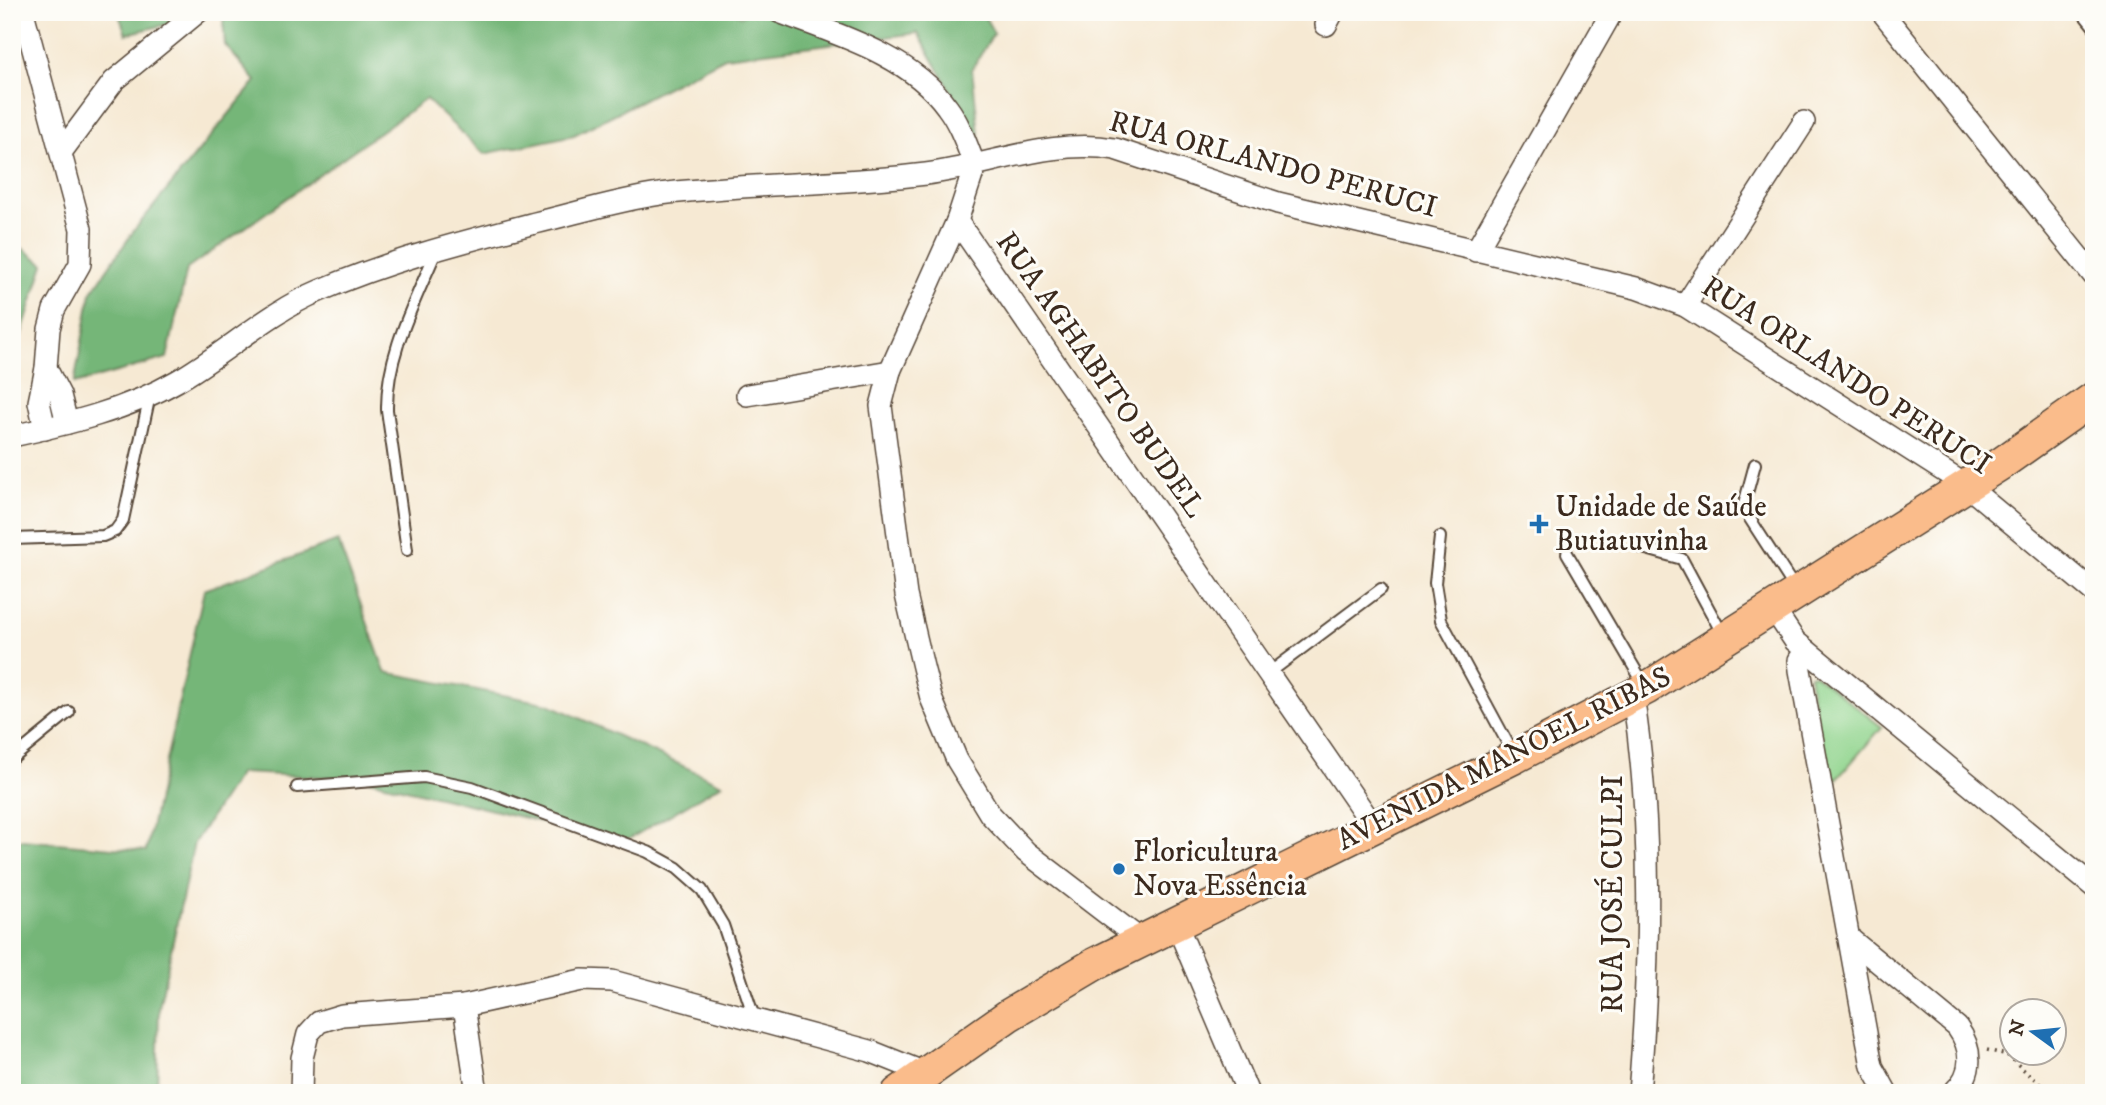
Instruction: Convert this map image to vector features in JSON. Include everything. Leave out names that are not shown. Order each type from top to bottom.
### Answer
[{"type":"main road","name":"AVENIDA MANOEL RIBAS","points":[[906,1087],[1052,989],[1141,940],[1515,757],[1640,692],[1968,486],[2094,398]]},
{"type":"street","points":[[23,12],[77,208],[82,247],[80,264],[54,310],[49,329],[46,368],[39,402],[45,429]]},
{"type":"street","points":[[62,151],[114,80],[198,12]]},
{"type":"street","points":[[779,12],[868,48],[915,76],[947,106],[975,166]]},
{"type":"street","points":[[1475,251],[1612,12]]},
{"type":"street","points":[[1882,12],[2094,276]]},
{"type":"street","points":[[1685,306],[1804,122]]},
{"type":"street","name":"RUA ORLANDO PERUCI","points":[[12,436],[67,423],[150,395],[203,366],[295,303],[319,290],[437,249],[628,199],[660,194],[853,182],[975,166],[1044,150],[1095,145],[1115,149],[1279,203],[1636,288],[1685,306],[1968,486],[2094,592]]},
{"type":"street","name":"RUA AGHABITO BUDEL","points":[[975,166],[957,221],[1374,827]]},
{"type":"street","points":[[957,221],[890,371],[881,406],[906,595],[928,688],[943,728],[974,791],[1007,834],[1141,940]]},
{"type":"street","points":[[46,368],[60,395],[67,423]]},
{"type":"street","points":[[747,395],[890,371]]},
{"type":"street","points":[[1785,600],[1795,640],[2094,887]]},
{"type":"street","points":[[1806,650],[1799,660],[1800,670],[1872,1066],[1887,1093]]},
{"type":"street","name":"RUA JOSÉ CULPI","points":[[1639,1093],[1645,955],[1646,816],[1640,692]]},
{"type":"street","points":[[1176,923],[1248,1093]]},
{"type":"street","points":[[1849,938],[1957,1027],[1970,1051],[1965,1077],[1953,1093]]},
{"type":"street","points":[[301,1093],[302,1058],[308,1034],[319,1022],[342,1015],[464,1006],[582,981],[612,981],[870,1051],[906,1087]]},
{"type":"street","points":[[464,1006],[477,1093]]},
{"type":"lane","points":[[2082,12],[2094,27]]},
{"type":"lane","points":[[407,550],[386,387],[391,365],[437,249]]},
{"type":"lane","points":[[12,539],[103,536],[115,531],[123,520],[150,395]]},
{"type":"lane","points":[[1755,464],[1743,508],[1785,600]]},
{"type":"lane","points":[[1440,537],[1435,583],[1440,620],[1515,757]]},
{"type":"lane","points":[[1639,547],[1682,559],[1726,639]]},
{"type":"lane","points":[[1567,553],[1640,692]]},
{"type":"lane","points":[[1269,673],[1381,589]]},
{"type":"lane","points":[[12,759],[69,712]]},
{"type":"lane","points":[[297,787],[424,777],[472,787],[648,852],[677,868],[702,890],[723,925],[755,1020]]},
{"type":"path","points":[[1970,1051],[1999,1051],[2007,1055],[2050,1093]]},
{"type":"green space","points":[[118,12],[176,12],[169,24],[126,34]]},
{"type":"green space","points":[[231,12],[450,12],[467,17],[481,12],[734,12],[741,16],[746,12],[982,12],[994,33],[972,69],[980,143],[918,33],[725,57],[574,135],[484,154],[426,99],[187,269],[167,358],[74,384],[91,293],[135,229],[256,81],[225,45],[223,18]]},
{"type":"green space","points":[[12,241],[44,264],[12,363]]},
{"type":"green space","points":[[338,541],[385,672],[549,704],[722,784],[624,842],[365,779],[240,773],[194,843],[159,1007],[157,1093],[12,1093],[12,839],[146,851],[204,590]]},
{"type":"green space","points":[[1814,674],[1882,727],[1825,793],[1809,675]]},
{"type":"place","name":"Unidade de Saúde Butiatuvinha","points":[[1539,524]]},
{"type":"place","name":"Floricultura Nova Essência","points":[[1119,869]]}]
